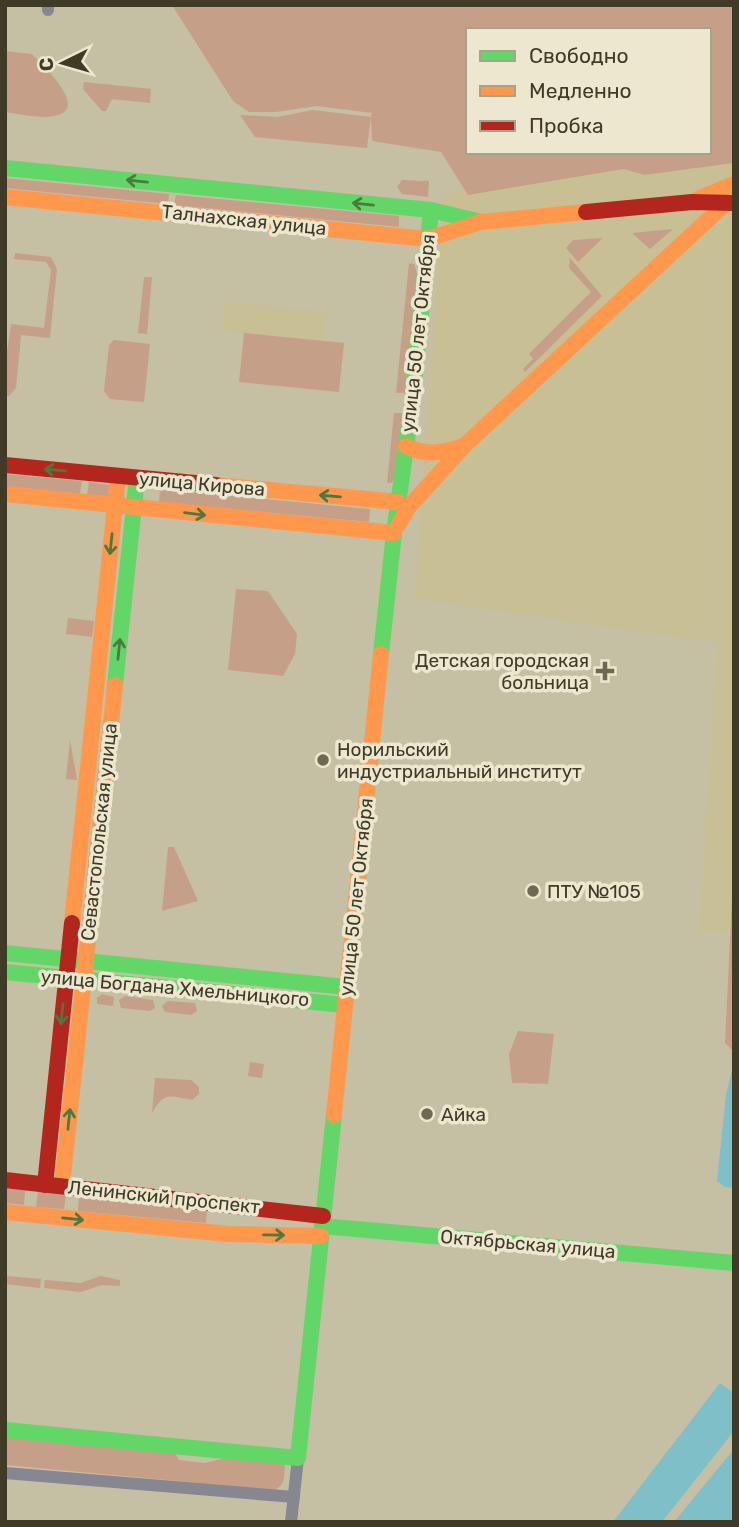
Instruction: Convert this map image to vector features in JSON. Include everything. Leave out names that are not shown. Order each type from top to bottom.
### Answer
[{"type":"street","name":"Талнахская улица","points":[[5,168],[431,210],[481,222]]},
{"type":"street","points":[[692,202],[734,184]]},
{"type":"street","name":"Талнахская улица","points":[[5,197],[428,239],[481,222],[692,202],[730,203]]},
{"type":"street","points":[[394,533],[408,508],[465,445],[730,203]]},
{"type":"street","name":"улица 50 лет Октября","points":[[298,1453],[394,533],[431,210]]},
{"type":"street","points":[[406,446],[431,455],[465,445]]},
{"type":"street","name":"улица Кирова","points":[[5,465],[398,502]]},
{"type":"street","name":"Севастопольская улица","points":[[45,1185],[118,476]]},
{"type":"street","name":"Севастопольская улица","points":[[62,1186],[136,478]]},
{"type":"street","name":"улица Кирова","points":[[5,494],[394,533]]},
{"type":"street","points":[[95,695],[114,697]]},
{"type":"street","points":[[87,776],[105,778]]},
{"type":"street","name":"улица Богдана Хмельницкого","points":[[5,953],[346,988]]},
{"type":"street","name":"улица Богдана Хмельницкого","points":[[5,972],[345,1004]]},
{"type":"street","name":"Ленинский проспект","points":[[5,1181],[231,1204],[322,1226]]},
{"type":"street","name":"Ленинский проспект","points":[[5,1212],[228,1234],[322,1226]]},
{"type":"street","name":"Октябрьская улица","points":[[322,1226],[734,1263]]},
{"type":"street","points":[[5,1419],[298,1453],[291,1522]]},
{"type":"street","points":[[5,1430],[236,1446]]},
{"type":"street","points":[[5,1473],[293,1497]]},
{"type":"shaded area","points":[[172,5],[734,5],[734,163],[644,175],[624,169],[468,195],[441,152],[372,141],[372,113],[317,106],[276,112],[249,112],[233,101]]},
{"type":"shaded area","points":[[5,51],[32,54],[61,87],[68,105],[64,112],[43,117],[5,112]]},
{"type":"shaded area","points":[[84,82],[151,89],[150,103],[112,99],[106,111],[102,111],[83,89]]},
{"type":"shaded area","points":[[313,110],[371,117],[367,148],[255,137],[240,115],[277,117]]},
{"type":"shaded area","points":[[734,130],[734,932],[699,931],[718,643],[415,599],[443,194],[633,154],[711,154],[711,150]]},
{"type":"shaded area","points":[[5,178],[169,194],[168,204],[5,188]]},
{"type":"shaded area","points":[[402,180],[429,181],[428,197],[402,194],[397,187]]},
{"type":"shaded area","points":[[176,195],[399,216],[399,227],[174,205]]},
{"type":"shaded area","points":[[673,229],[650,249],[632,233]]},
{"type":"shaded area","points":[[603,238],[578,262],[566,248],[573,240]]},
{"type":"shaded area","points":[[15,253],[51,257],[57,269],[50,338],[21,335],[16,388],[9,396],[5,396],[5,365],[11,324],[44,328],[51,270],[46,262],[14,259]]},
{"type":"shaded area","points":[[570,258],[602,296],[525,372],[523,369],[533,359],[529,354],[591,292],[569,268]]},
{"type":"shaded area","points":[[409,263],[414,264],[417,273],[405,393],[396,393]]},
{"type":"shaded area","points":[[144,277],[152,277],[147,334],[138,333]]},
{"type":"shaded area","points":[[225,302],[326,312],[324,340],[344,343],[339,392],[239,382],[244,333],[222,331]]},
{"type":"shaded area","points":[[244,333],[344,343],[339,392],[239,382]]},
{"type":"shaded area","points":[[114,340],[150,344],[144,402],[110,399],[104,391],[109,345]]},
{"type":"shaded area","points":[[394,413],[403,413],[396,477],[391,483],[387,483]]},
{"type":"shaded area","points":[[5,474],[82,481],[80,494],[5,487]]},
{"type":"shaded area","points":[[89,482],[109,485],[109,496],[87,495]]},
{"type":"shaded area","points":[[160,489],[370,509],[369,522],[159,502]]},
{"type":"shaded area","points":[[236,589],[268,591],[297,634],[295,654],[283,676],[228,670]]},
{"type":"shaded area","points":[[68,618],[94,621],[92,637],[66,634]]},
{"type":"shaded area","points":[[70,740],[77,780],[66,779]]},
{"type":"shaded area","points":[[168,847],[174,847],[198,901],[162,911]]},
{"type":"shaded area","points":[[732,898],[734,899],[734,1052],[725,1043]]},
{"type":"shaded area","points":[[102,994],[114,997],[113,1006],[97,1004],[97,998]]},
{"type":"shaded area","points":[[125,996],[153,1000],[155,1008],[150,1011],[121,1008],[119,1000]]},
{"type":"shaded area","points":[[168,1001],[195,1003],[197,1011],[191,1015],[165,1012],[162,1006]]},
{"type":"shaded area","points":[[518,1031],[554,1034],[548,1084],[512,1083],[509,1054]]},
{"type":"shaded area","points":[[250,1062],[264,1064],[262,1078],[248,1076]]},
{"type":"shaded area","points":[[155,1078],[191,1080],[199,1087],[199,1094],[192,1100],[165,1098],[152,1113]]},
{"type":"shaded area","points":[[5,1188],[25,1190],[24,1205],[5,1203]]},
{"type":"shaded area","points":[[38,1191],[66,1194],[64,1209],[36,1207]]},
{"type":"shaded area","points":[[79,1195],[207,1208],[206,1223],[78,1211]]},
{"type":"shaded area","points":[[5,1276],[41,1279],[40,1288],[5,1284]]},
{"type":"shaded area","points":[[101,1276],[120,1280],[120,1286],[102,1285],[81,1292],[44,1288],[45,1280],[80,1283]]},
{"type":"shaded area","points":[[5,1437],[175,1453],[179,1460],[205,1463],[225,1458],[285,1464],[284,1476],[281,1486],[274,1490],[5,1465]]},
{"type":"water","points":[[734,1061],[734,1188],[725,1187],[717,1181],[726,1095]]},
{"type":"water","points":[[720,1383],[734,1393],[734,1431],[662,1522],[613,1522]]},
{"type":"water","points":[[734,1449],[734,1522],[674,1522]]},
{"type":"traffic: fast","points":[[5,168],[431,210],[481,222]]},
{"type":"traffic: fast","points":[[381,654],[412,404],[431,210]]},
{"type":"traffic: fast","points":[[115,685],[137,478]]},
{"type":"traffic: fast","points":[[5,953],[346,987]]},
{"type":"traffic: fast","points":[[5,972],[345,1005]]},
{"type":"traffic: fast","points":[[5,1430],[298,1458],[334,1115]]},
{"type":"traffic: fast","points":[[322,1226],[734,1263]]},
{"type":"traffic: slow","points":[[698,199],[734,184]]},
{"type":"traffic: slow","points":[[5,197],[428,239],[481,222],[586,212]]},
{"type":"traffic: slow","points":[[399,524],[408,508],[465,445],[726,203]]},
{"type":"traffic: slow","points":[[406,446],[434,452],[463,446]]},
{"type":"traffic: slow","points":[[72,923],[118,476]]},
{"type":"traffic: slow","points":[[216,485],[398,502]]},
{"type":"traffic: slow","points":[[5,494],[394,533]]},
{"type":"traffic: slow","points":[[334,1115],[381,654]]},
{"type":"traffic: slow","points":[[62,1186],[115,685]]},
{"type":"traffic: slow","points":[[5,1212],[228,1234],[321,1236]]},
{"type":"traffic: jam","points":[[586,212],[692,202],[734,203]]},
{"type":"traffic: jam","points":[[5,465],[216,485]]},
{"type":"traffic: jam","points":[[45,1185],[72,923]]},
{"type":"traffic: jam","points":[[5,1180],[323,1216]]},
{"type":"place","name":"Детская городская больница","points":[[605,671]]},
{"type":"place","name":"Норильский индустриальный институт","points":[[323,760]]},
{"type":"place","name":"ПТУ №105","points":[[533,891]]},
{"type":"place","name":"Айка","points":[[427,1114]]}]
